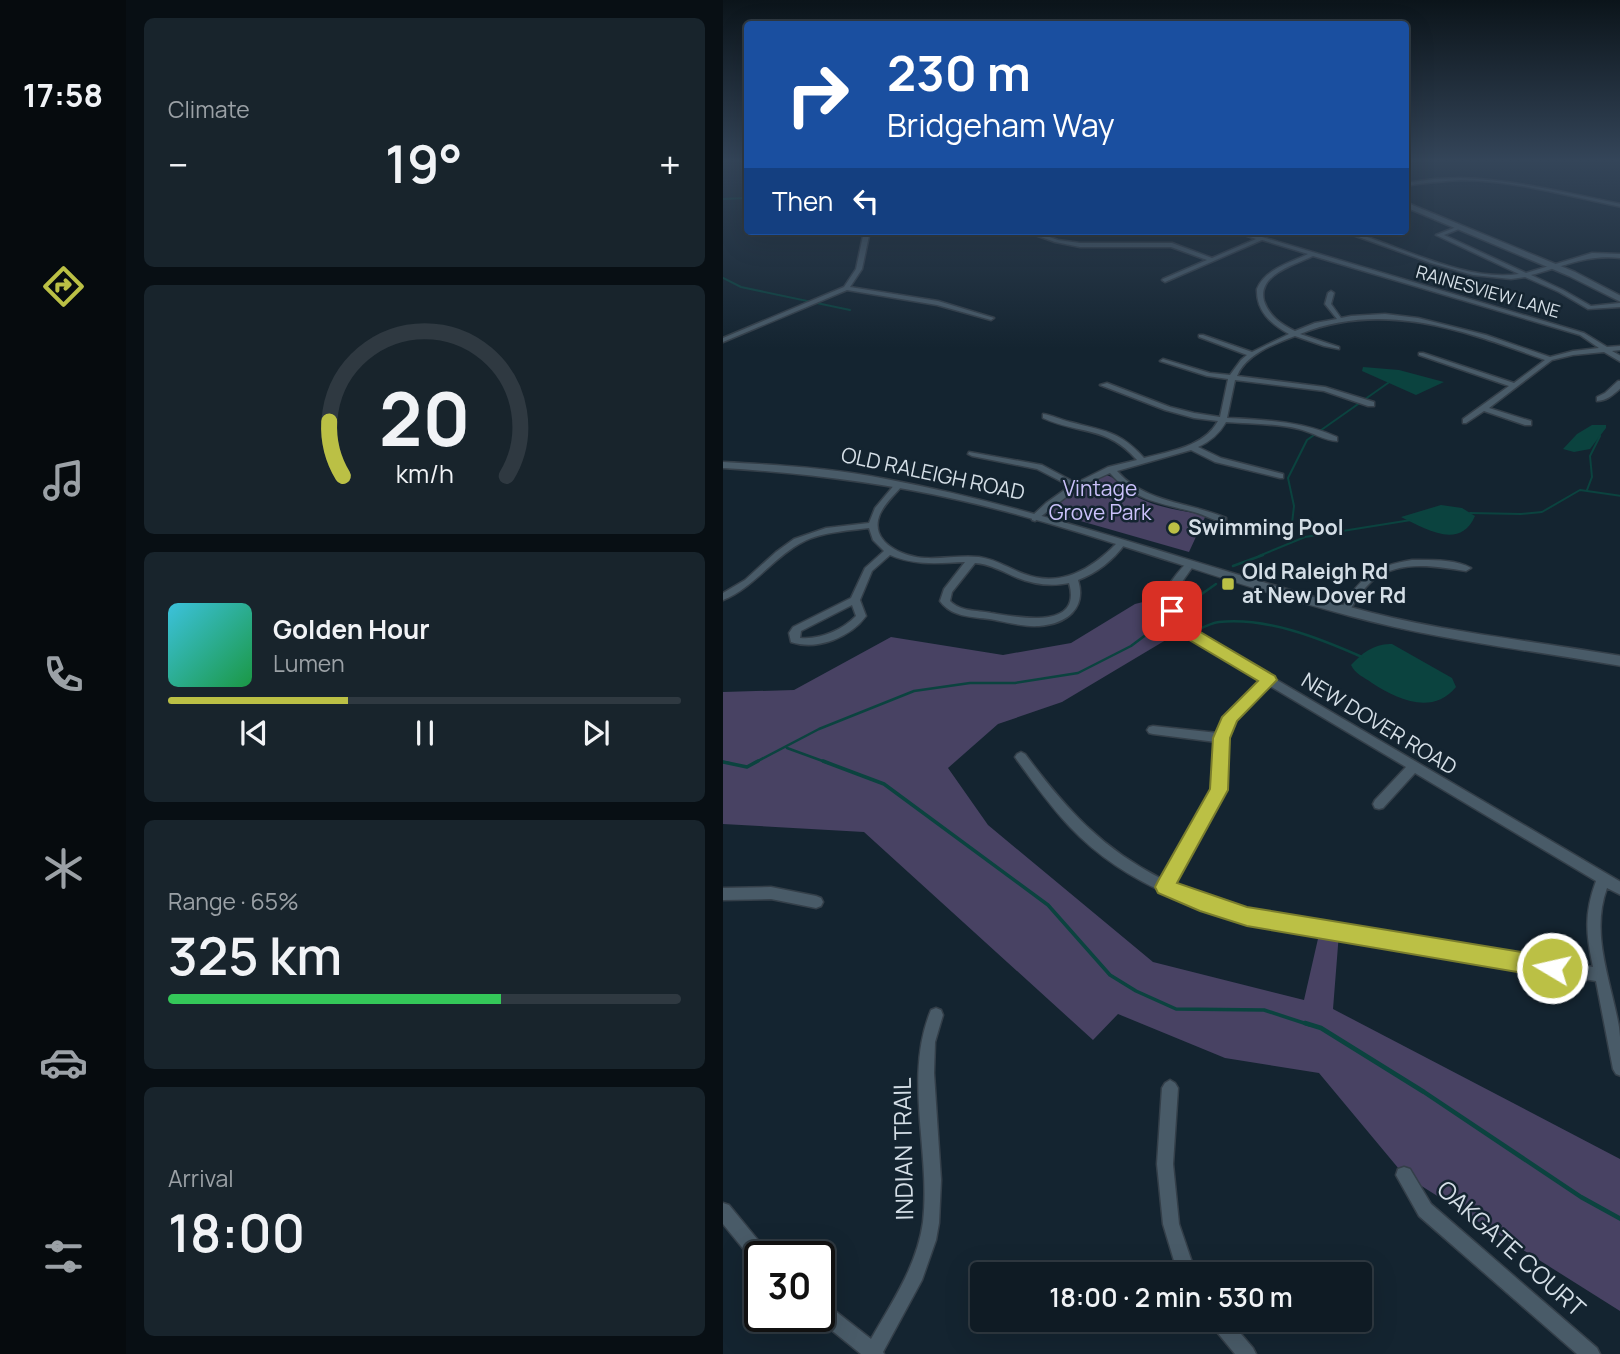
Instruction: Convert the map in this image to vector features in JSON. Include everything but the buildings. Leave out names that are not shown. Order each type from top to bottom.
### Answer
[{"type":"main road","points":[[1452,223],[1554,266],[1620,300]]},
{"type":"main road","name":"OLD RALEIGH ROAD","points":[[723,465],[781,468],[899,485],[1035,518],[1345,611],[1439,633],[1620,661]]},
{"type":"street","points":[[1461,227],[1439,235],[1590,308],[1620,305]]},
{"type":"street","points":[[846,288],[859,269],[866,235]]},
{"type":"street","points":[[1045,235],[1080,245],[1168,245],[1214,260]]},
{"type":"street","name":"RAINESVIEW LANE","points":[[1248,235],[1582,334],[1620,360]]},
{"type":"street","points":[[1356,235],[1481,274],[1505,276],[1525,275],[1591,253],[1620,256]]},
{"type":"street","points":[[1165,280],[1260,239]]},
{"type":"street","points":[[1311,255],[1270,276],[1260,286],[1261,305],[1265,313],[1278,325],[1337,348]]},
{"type":"street","points":[[723,340],[846,288],[938,303],[991,318]]},
{"type":"street","points":[[1331,293],[1328,304],[1338,317]]},
{"type":"street","points":[[1035,518],[1074,485],[1111,469],[1192,447],[1212,436],[1224,420],[1232,379],[1241,363],[1252,354],[1295,332],[1338,317],[1378,315],[1413,319],[1480,335],[1550,359]]},
{"type":"street","points":[[1201,336],[1252,354]]},
{"type":"street","points":[[1466,421],[1550,359],[1573,353],[1620,348]]},
{"type":"street","points":[[1421,354],[1514,385]]},
{"type":"street","points":[[1163,361],[1193,372],[1232,379],[1316,387],[1371,404]]},
{"type":"street","points":[[1600,399],[1620,383]]},
{"type":"street","points":[[1104,385],[1173,410],[1224,420],[1293,423],[1334,439]]},
{"type":"street","points":[[1484,408],[1528,423]]},
{"type":"street","points":[[1046,416],[1056,422],[1111,435],[1124,442],[1142,461]]},
{"type":"street","points":[[1192,447],[1218,460],[1281,476]]},
{"type":"street","points":[[972,454],[1039,467],[1074,485]]},
{"type":"street","points":[[1111,469],[1139,495],[1211,514],[1223,520]]},
{"type":"street","points":[[899,485],[877,512],[872,525],[877,539],[889,551],[924,561],[972,560],[999,565],[1033,580],[1073,580],[1096,569],[1121,544]]},
{"type":"street","points":[[723,597],[748,582],[778,554],[797,541],[826,531],[872,525]]},
{"type":"street","points":[[855,600],[861,615],[851,627],[809,644],[795,640],[794,633],[797,629],[855,600],[868,570],[889,551]]},
{"type":"street","points":[[972,560],[945,597],[951,609],[962,613],[1020,622],[1049,621],[1065,613],[1076,602],[1077,588],[1073,580]]},
{"type":"street","points":[[1345,611],[1361,586],[1389,567],[1415,561],[1466,568]]},
{"type":"street","name":"NEW DOVER ROAD","points":[[1189,565],[1169,595],[1169,604],[1175,619],[1191,634],[1620,889]]},
{"type":"street","points":[[1165,887],[1219,790],[1222,738],[1230,717],[1269,680]]},
{"type":"street","points":[[1153,730],[1222,738]]},
{"type":"street","points":[[1021,757],[1038,784],[1083,835],[1116,860],[1165,887],[1200,902],[1247,916],[1602,975]]},
{"type":"street","points":[[1379,804],[1413,767]]},
{"type":"street","points":[[1603,881],[1596,900],[1593,935],[1620,1069]]},
{"type":"street","points":[[723,894],[771,893],[816,902]]},
{"type":"street","name":"INDIAN TRAIL","points":[[873,1353],[913,1280],[922,1260],[931,1225],[934,1168],[927,1099],[927,1049],[936,1015]]},
{"type":"street","points":[[1170,1088],[1167,1105],[1166,1176],[1171,1224],[1183,1262]]},
{"type":"street","name":"OAKGATE COURT","points":[[1404,1175],[1425,1210],[1591,1354]]},
{"type":"street","points":[[723,1211],[748,1241]]},
{"type":"street","points":[[835,1322],[873,1353]]},
{"type":"street","points":[[1228,1332],[1247,1354]]},
{"type":"green space","name":"Vintage Grove Park","points":[[1106,475],[1147,501],[1171,509],[1206,515],[1189,552],[1049,512],[1079,486]]},
{"type":"green space","points":[[1163,597],[1165,614],[1181,631],[1062,702],[998,724],[948,768],[988,825],[1153,962],[1304,1000],[1320,930],[1339,933],[1333,1009],[1620,1159],[1620,1311],[1404,1175],[1319,1073],[1225,1058],[1118,1014],[1093,1040],[864,832],[723,824],[723,692],[794,690],[891,637],[1003,655],[1071,643],[1135,604]]},
{"type":"shaded area","points":[[1363,367],[1399,370],[1444,382],[1416,395],[1362,371]]},
{"type":"shaded area","points":[[1592,425],[1606,425],[1606,428],[1590,449],[1574,452],[1563,449],[1577,434]]},
{"type":"shaded area","points":[[1441,505],[1462,508],[1475,516],[1468,527],[1451,535],[1431,531],[1401,517]]},
{"type":"shaded area","points":[[1392,644],[1452,678],[1456,687],[1447,696],[1436,701],[1414,702],[1382,689],[1360,675],[1351,665],[1369,650]]},
{"type":"waterway","points":[[723,278],[741,287],[850,310]]},
{"type":"waterway","points":[[1290,541],[1294,506],[1288,478],[1307,440],[1388,383]]},
{"type":"waterway","points":[[1587,490],[1592,477],[1590,456],[1600,436]]},
{"type":"waterway","points":[[1470,513],[1542,512],[1580,490],[1621,496]]},
{"type":"waterway","points":[[1259,556],[1305,537],[1411,520]]},
{"type":"waterway","points":[[1233,566],[1263,555]]},
{"type":"waterway","points":[[1176,612],[1216,584]]},
{"type":"waterway","points":[[754,763],[819,729],[914,691],[970,683],[1015,683],[1078,673],[1131,646],[1171,616]]},
{"type":"waterway","points":[[1194,632],[1219,622],[1256,623],[1311,636],[1362,657]]},
{"type":"waterway","points":[[1153,630],[1187,633]]},
{"type":"waterway","points":[[787,748],[828,763]]},
{"type":"waterway","points":[[729,763],[723,762],[747,767],[758,761]]},
{"type":"waterway","points":[[823,761],[884,784],[1048,905],[1110,975],[1136,991],[1176,1009],[1264,1010],[1310,1025]]},
{"type":"waterway","points":[[1305,1023],[1321,1028],[1424,1092],[1581,1197],[1621,1219]]},
{"type":"place","name":"Swimming Pool","points":[[1174,528]]},
{"type":"place","name":"Old Raleigh Rd at New Dover Rd","points":[[1228,584]]},
{"type":"route","points":[[1172,611],[1175,619],[1191,634],[1269,680],[1230,717],[1222,738],[1222,778],[1219,790],[1209,813],[1165,887],[1200,902],[1247,916],[1552,968]]}]
